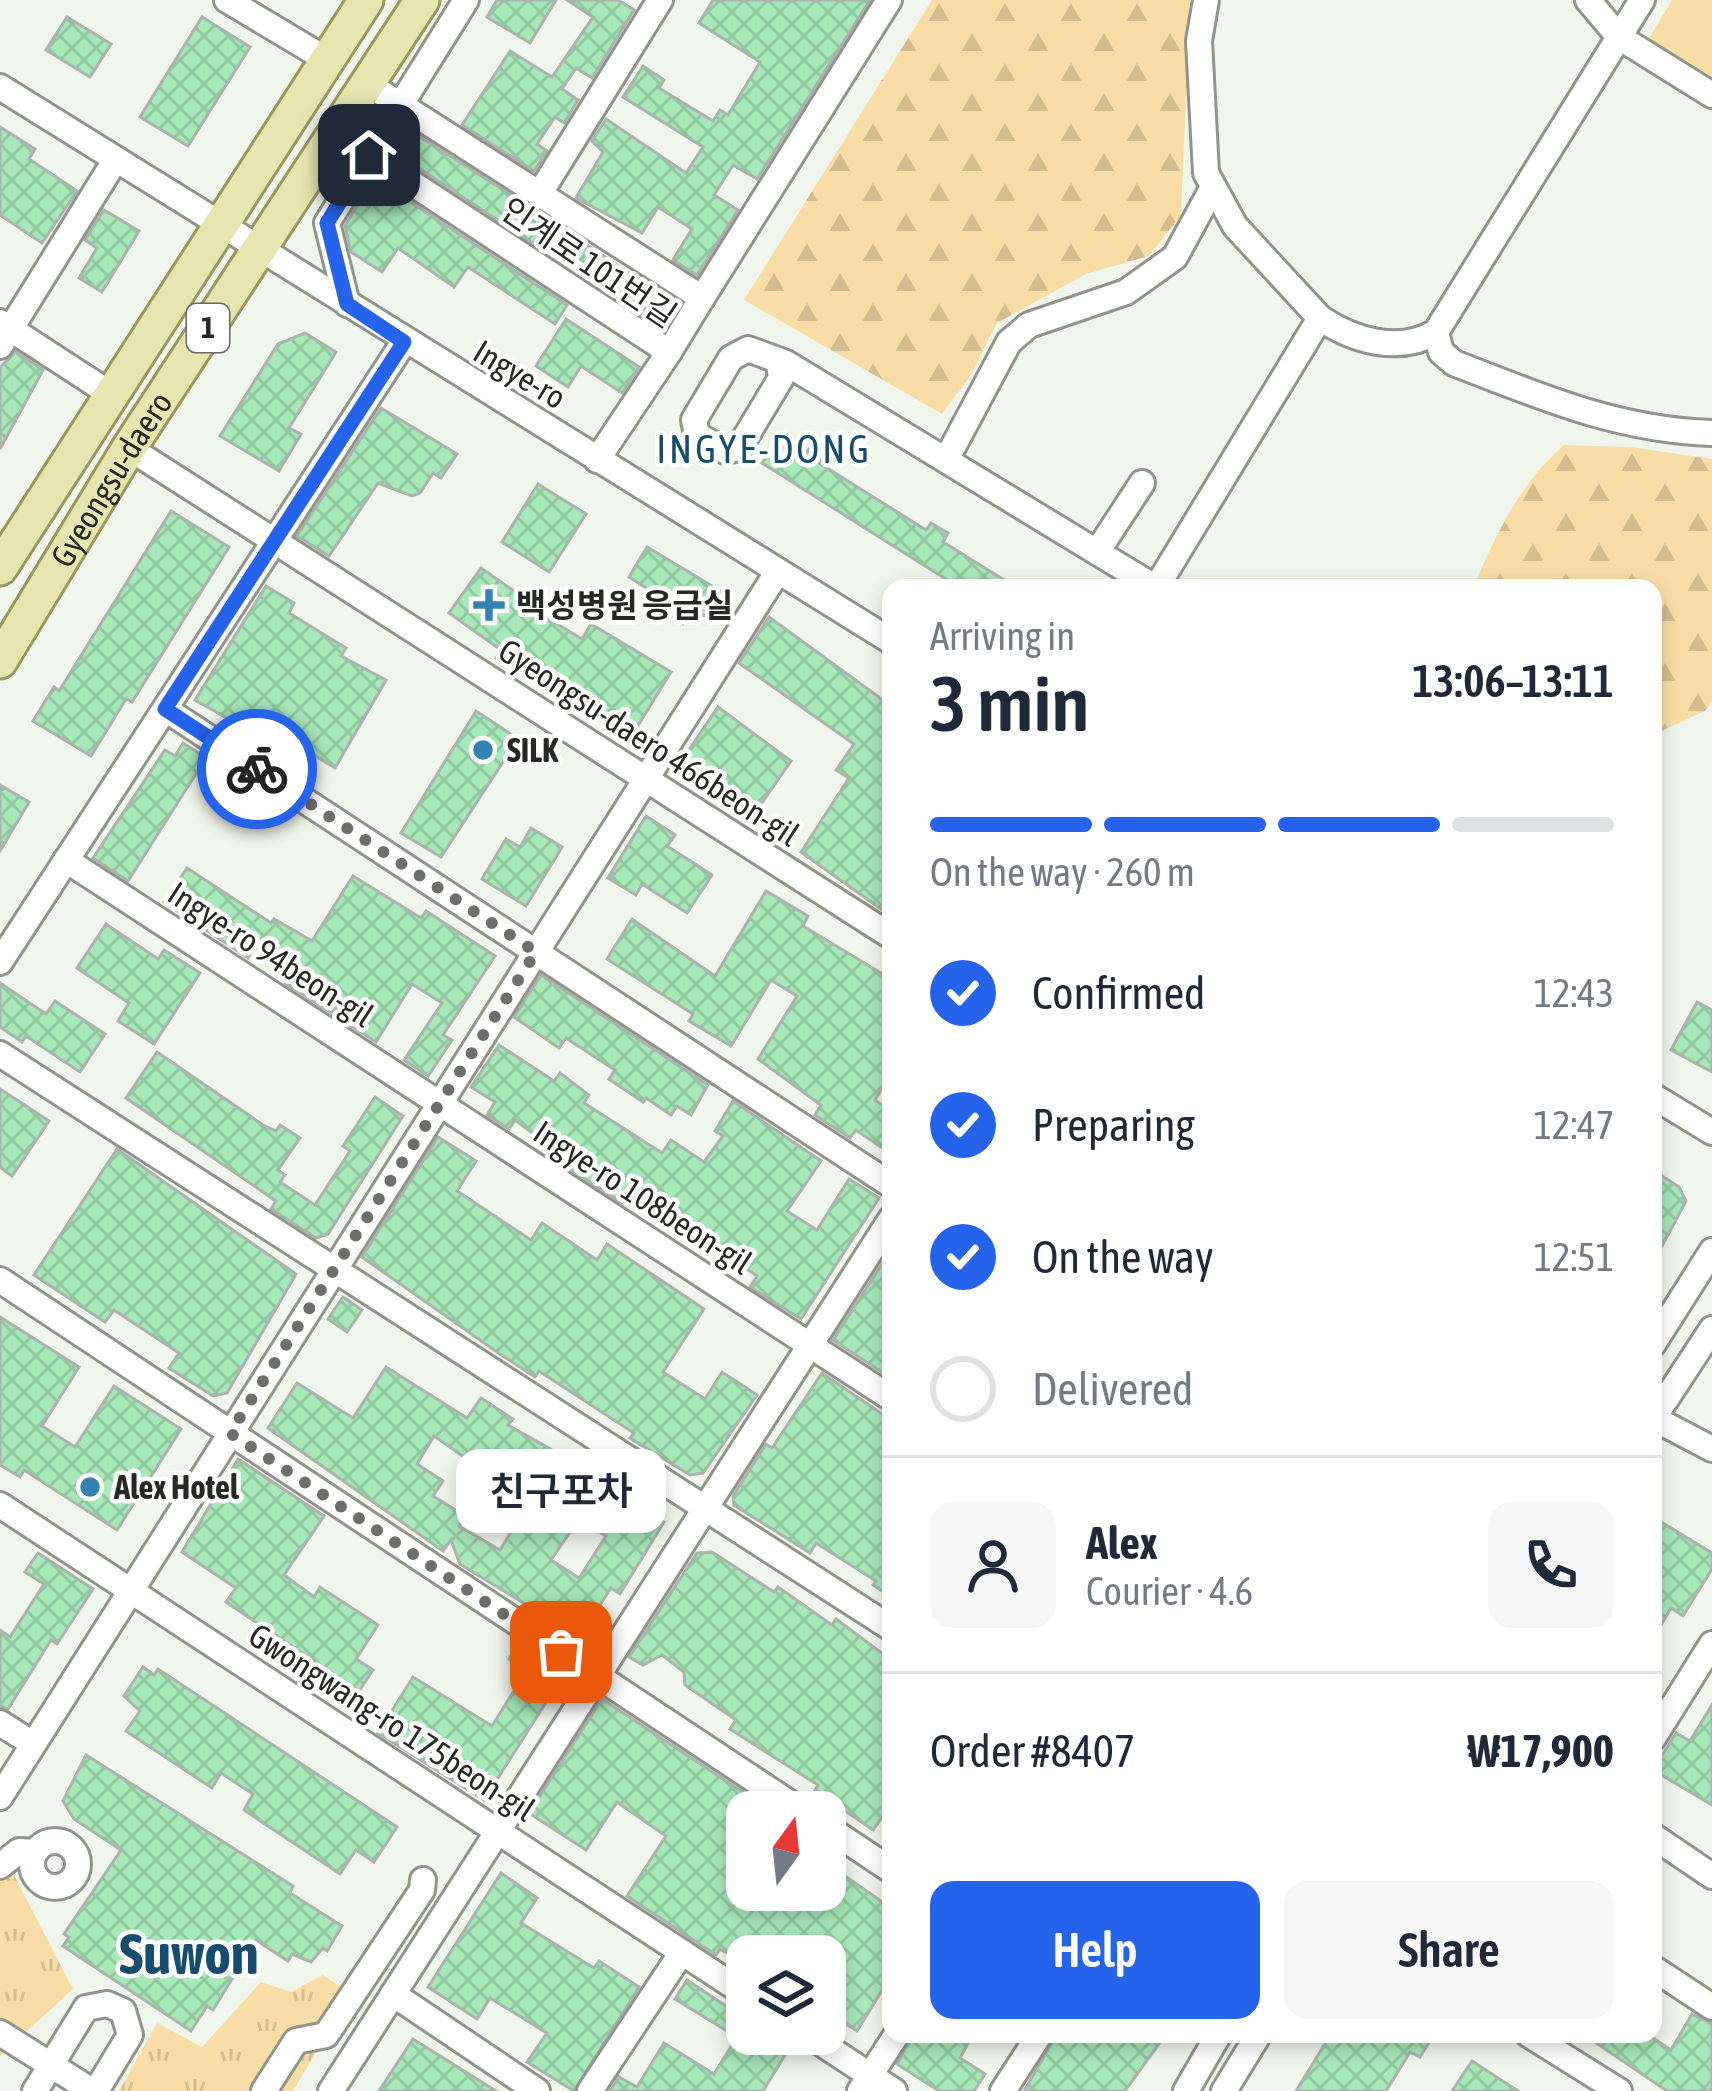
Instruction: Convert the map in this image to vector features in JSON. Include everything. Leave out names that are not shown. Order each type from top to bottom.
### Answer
[{"type":"main road","name":"Gyeongsu-daero","points":[[0,568],[366,0]]},
{"type":"main road","name":"Gyeongsu-daero","points":[[0,661],[129,448],[422,0]]},
{"type":"street","points":[[227,0],[328,61]]},
{"type":"street","points":[[347,304],[327,223],[466,0]]},
{"type":"street","points":[[540,193],[660,0]]},
{"type":"street","name":"인계로 101번길","points":[[597,460],[889,0]]},
{"type":"street","points":[[1206,0],[1198,41],[1206,172],[1212,189],[1235,226],[1320,318],[1379,343],[1422,340],[1436,332],[1642,0]]},
{"type":"street","points":[[1588,0],[1619,37],[1712,95]]},
{"type":"street","points":[[368,83],[703,298]]},
{"type":"street","name":"Ingye-ro","points":[[0,87],[882,635]]},
{"type":"street","name":"인계로 101번길","points":[[369,155],[669,352]]},
{"type":"street","points":[[109,393],[4,332],[116,159]]},
{"type":"street","points":[[946,460],[1009,342],[1029,325],[1126,292],[1175,257],[1212,189]]},
{"type":"street","points":[[1161,579],[1320,318]]},
{"type":"street","points":[[1436,332],[1442,352],[1454,363],[1599,419],[1653,431],[1712,433]]},
{"type":"street","points":[[0,962],[404,342]]},
{"type":"street","points":[[779,364],[787,363],[1141,579]]},
{"type":"street","name":"Gyeongsu-daero 466beon-gil","points":[[129,448],[882,930]]},
{"type":"street","points":[[1097,552],[1142,482]]},
{"type":"street","points":[[0,1796],[778,571]]},
{"type":"street","points":[[165,709],[882,1179]]},
{"type":"street","name":"Ingye-ro 94beon-gil","points":[[67,860],[440,1104]]},
{"type":"street","points":[[0,1054],[882,1622]]},
{"type":"street","points":[[1662,1101],[1712,1132]]},
{"type":"street","name":"Ingye-ro 108beon-gil","points":[[440,1104],[882,1392]]},
{"type":"street","points":[[332,2091],[882,1233]]},
{"type":"street","points":[[1662,1330],[1712,1251]]},
{"type":"street","points":[[0,1280],[771,1791]]},
{"type":"street","points":[[1662,1405],[1712,1329]]},
{"type":"street","points":[[1662,1424],[1712,1449]]},
{"type":"street","name":"Gwongwang-ro 175beon-gil","points":[[0,1505],[726,1981]]},
{"type":"street","points":[[1662,1724],[1712,1644]]},
{"type":"street","points":[[0,1724],[33,1744]]},
{"type":"street","points":[[846,1840],[882,1864]]},
{"type":"street","points":[[1662,1842],[1712,1876]]},
{"type":"street","points":[[0,1866],[19,1851],[35,1852]]},
{"type":"street","points":[[264,2091],[296,2041],[326,2035],[422,1890],[423,1880]]},
{"type":"street","points":[[590,2091],[682,1952]]},
{"type":"street","points":[[1662,1974],[1712,2007]]},
{"type":"street","points":[[393,1994],[537,2091]]},
{"type":"street","points":[[0,2033],[51,2065],[90,2090],[130,2035],[128,2019],[118,2007],[86,2008],[51,2065],[35,2091]]},
{"type":"street","points":[[865,2083],[890,2043]]},
{"type":"street","points":[[1003,2091],[1034,2043]]},
{"type":"street","points":[[1186,2091],[1214,2043]]},
{"type":"street","points":[[1224,2091],[1253,2043]]},
{"type":"street","points":[[1542,2043],[1619,2091]]},
{"type":"street","points":[[832,2055],[865,2083],[894,2091]]},
{"type":"green space","points":[[932,0],[1190,0],[1181,215],[1149,256],[1086,274],[997,323],[971,375],[942,414],[744,300]]},
{"type":"green space","points":[[1672,0],[1712,0],[1712,79],[1648,40]]},
{"type":"green space","points":[[1564,445],[1631,447],[1712,459],[1712,701],[1705,711],[1662,731],[1662,579],[1477,579],[1522,493]]},
{"type":"green space","points":[[5,1858],[73,1989],[0,2056],[0,1866]]},
{"type":"green space","points":[[323,1975],[343,1989],[326,2035],[293,2091],[119,2091],[157,2023],[202,2047],[261,1982],[291,1992]]},
{"type":"building","points":[[497,0],[556,0],[530,43],[487,17]]},
{"type":"building","points":[[567,0],[618,0],[634,10],[592,78],[576,68],[562,89],[578,100],[564,123],[555,117],[537,144],[547,151],[534,171],[462,125],[510,51],[552,77],[593,17]]},
{"type":"building","points":[[713,0],[870,0],[757,179],[733,165],[714,195],[738,210],[697,275],[673,260],[692,229],[658,207],[642,233],[576,198],[603,152],[592,141],[606,119],[686,173],[703,147],[623,97],[643,66],[664,80],[659,88],[713,121],[720,110],[728,115],[760,62],[699,23]]},
{"type":"building","points":[[67,17],[111,44],[90,77],[46,50]]},
{"type":"building","points":[[202,17],[250,47],[188,146],[140,117]]},
{"type":"building","points":[[0,127],[35,149],[29,159],[77,191],[42,243],[0,215]]},
{"type":"building","points":[[414,133],[527,205],[524,209],[566,238],[570,233],[646,285],[642,292],[674,312],[664,329],[607,291],[613,282],[576,256],[570,264],[543,244],[540,248],[399,155]]},
{"type":"building","points":[[374,178],[567,305],[555,324],[468,267],[454,287],[398,248],[382,272],[351,252],[345,226]]},
{"type":"building","points":[[104,210],[139,231],[102,292],[79,278],[97,248],[85,240]]},
{"type":"building","points":[[566,319],[639,367],[622,393],[581,366],[568,387],[536,366]]},
{"type":"building","points":[[305,333],[336,352],[289,428],[301,434],[279,471],[220,436],[278,344]]},
{"type":"building","points":[[16,352],[43,370],[0,449],[0,367]]},
{"type":"building","points":[[381,408],[457,454],[441,478],[433,473],[420,493],[412,496],[378,483],[329,556],[297,536]]},
{"type":"building","points":[[776,441],[803,458],[811,446],[824,455],[819,463],[926,530],[931,523],[948,533],[943,542],[1003,579],[946,579],[762,463]]},
{"type":"building","points":[[538,484],[586,514],[549,572],[502,542]]},
{"type":"building","points":[[171,511],[229,547],[132,702],[126,699],[91,756],[33,721],[54,687],[59,691]]},
{"type":"building","points":[[647,547],[727,595],[712,620],[692,609],[683,624],[668,614],[673,605],[629,577]]},
{"type":"building","points":[[481,568],[524,598],[521,602],[582,639],[591,624],[671,672],[631,737],[496,658],[501,650],[449,613]]},
{"type":"building","points":[[266,586],[294,603],[289,613],[346,648],[341,656],[386,680],[335,768],[277,732],[271,743],[195,700]]},
{"type":"building","points":[[769,617],[882,699],[882,910],[801,852],[849,778],[836,770],[854,744],[739,663]]},
{"type":"building","points":[[718,707],[791,761],[750,820],[674,772]]},
{"type":"building","points":[[476,711],[518,739],[441,857],[401,833]]},
{"type":"building","points":[[183,743],[206,758],[128,881],[93,858],[165,750],[175,756]]},
{"type":"building","points":[[0,785],[29,802],[0,851]]},
{"type":"building","points":[[646,816],[675,835],[667,846],[712,875],[687,913],[642,884],[636,895],[608,878]]},
{"type":"building","points":[[531,828],[562,847],[526,906],[482,879],[506,839],[520,847]]},
{"type":"building","points":[[187,868],[271,923],[274,919],[312,941],[353,876],[421,918],[426,911],[495,956],[443,1035],[452,1040],[428,1076],[404,1060],[442,1003],[412,984],[376,1042],[285,983],[294,969],[255,947],[248,958],[164,902]]},
{"type":"building","points":[[766,891],[808,916],[803,926],[882,974],[882,1089],[875,1100],[882,1105],[882,1148],[856,1130],[850,1138],[815,1115],[821,1105],[758,1059],[797,996],[771,980],[731,1046],[689,1021],[693,1014],[607,959],[632,919],[715,976]]},
{"type":"building","points":[[106,924],[158,959],[164,950],[200,973],[154,1044],[118,1021],[129,1003],[77,968]]},
{"type":"building","points":[[541,975],[708,1085],[691,1115],[677,1106],[671,1115],[646,1098],[643,1102],[609,1079],[615,1070],[566,1038],[559,1048],[514,1017]]},
{"type":"building","points":[[0,983],[46,1014],[55,1001],[105,1034],[80,1072],[26,1036],[22,1042],[0,1027]]},
{"type":"building","points":[[1697,1002],[1712,1010],[1712,1072],[1671,1050]]},
{"type":"building","points":[[499,1045],[554,1081],[560,1073],[589,1095],[584,1103],[662,1153],[671,1140],[704,1162],[723,1136],[715,1131],[733,1101],[821,1161],[787,1211],[817,1230],[849,1179],[879,1198],[801,1319],[750,1287],[757,1276],[630,1190],[622,1203],[561,1163],[565,1157],[515,1120],[509,1129],[487,1115],[495,1102],[471,1087]]},
{"type":"building","points":[[157,1052],[263,1125],[276,1131],[280,1125],[300,1138],[278,1170],[285,1175],[280,1182],[315,1205],[350,1151],[343,1146],[375,1097],[403,1116],[328,1234],[316,1238],[271,1209],[276,1201],[126,1098]]},
{"type":"building","points":[[0,1089],[49,1121],[12,1176],[0,1167]]},
{"type":"building","points":[[438,1137],[476,1161],[457,1191],[531,1240],[542,1223],[597,1260],[607,1244],[704,1309],[663,1372],[705,1399],[722,1372],[757,1395],[703,1473],[690,1475],[630,1438],[634,1433],[539,1371],[535,1377],[362,1257]]},
{"type":"building","points":[[117,1149],[296,1274],[227,1393],[213,1396],[169,1368],[179,1353],[114,1310],[105,1322],[34,1275]]},
{"type":"building","points":[[1662,1176],[1679,1187],[1686,1201],[1662,1246]]},
{"type":"building","points":[[882,1264],[882,1372],[833,1340]]},
{"type":"building","points":[[343,1297],[362,1310],[347,1332],[328,1319]]},
{"type":"building","points":[[0,1317],[79,1367],[42,1426],[75,1447],[114,1386],[181,1429],[117,1530],[24,1470],[20,1477],[0,1465]]},
{"type":"building","points":[[386,1367],[467,1418],[481,1398],[513,1419],[508,1425],[605,1480],[596,1493],[640,1522],[655,1516],[664,1522],[620,1594],[611,1588],[579,1637],[460,1564],[451,1540],[443,1551],[268,1428],[297,1383],[353,1418]],"holes":[[[434,1436],[487,1473],[471,1496],[515,1525],[500,1550],[459,1526],[465,1516],[433,1496],[443,1481],[417,1464]],[[579,1519],[606,1536],[579,1578],[551,1560]]]},
{"type":"building","points":[[822,1373],[882,1414],[882,1591],[873,1585],[876,1581],[816,1543],[810,1553],[734,1505],[733,1496],[766,1444],[772,1448]]},
{"type":"building","points":[[238,1459],[324,1516],[284,1575],[314,1597],[320,1587],[378,1625],[356,1659],[373,1670],[359,1691],[226,1602],[236,1588],[182,1552]]},
{"type":"building","points":[[1662,1522],[1712,1553],[1712,1569],[1683,1616],[1671,1608],[1662,1624]]},
{"type":"building","points":[[712,1552],[774,1592],[778,1587],[832,1625],[836,1619],[882,1653],[882,1818],[873,1830],[846,1811],[846,1791],[816,1791],[818,1785],[730,1729],[736,1720],[685,1685],[684,1672],[662,1655],[643,1665],[629,1657],[697,1553]]},
{"type":"building","points":[[38,1553],[93,1589],[57,1644],[51,1640],[8,1709],[0,1707],[0,1630],[10,1637],[44,1584],[25,1572]]},
{"type":"building","points":[[519,1643],[564,1674],[484,1800],[378,1733],[413,1677],[492,1726],[527,1670],[509,1659]]},
{"type":"building","points":[[143,1667],[154,1675],[158,1669],[397,1827],[374,1862],[356,1850],[340,1874],[244,1810],[253,1794],[221,1773],[212,1788],[126,1731],[140,1711],[124,1696]]},
{"type":"building","points":[[602,1699],[741,1791],[726,1791],[726,1911],[846,1911],[846,1877],[882,1902],[882,1990],[857,2031],[846,2024],[846,1935],[726,1935],[726,1953],[720,1949],[716,1955],[627,1896],[666,1836],[617,1802],[586,1850],[529,1813]]},
{"type":"building","points":[[1712,1705],[1712,1805],[1662,1775],[1662,1756],[1676,1733],[1690,1741]]},
{"type":"building","points":[[86,1755],[293,1886],[290,1893],[342,1926],[327,1951],[323,1948],[311,1962],[292,1954],[288,1961],[256,1940],[213,2010],[207,2006],[191,2031],[63,1946],[69,1937],[64,1934],[121,1850],[74,1819],[63,1801]]},
{"type":"building","points":[[501,1873],[537,1898],[521,1923],[594,1968],[599,1961],[639,1987],[574,2091],[527,2062],[547,2033],[490,1998],[477,2019],[428,1987]]},
{"type":"building","points":[[687,1980],[726,2006],[726,2030],[675,1999]]},
{"type":"building","points":[[1692,2014],[1712,2024],[1712,2091],[1667,2091],[1596,2043],[1660,2043],[1671,2050]]},
{"type":"building","points":[[413,2039],[496,2091],[379,2091]]},
{"type":"building","points":[[664,2043],[714,2074],[726,2055],[785,2055],[763,2091],[610,2091],[619,2077],[637,2087]]},
{"type":"building","points":[[908,2043],[968,2043],[960,2058],[985,2074],[974,2091],[939,2091],[897,2064]]},
{"type":"building","points":[[1052,2043],[1160,2043],[1125,2091],[1024,2091]]},
{"type":"building","points":[[1325,2043],[1429,2043],[1420,2057],[1410,2052],[1386,2091],[1296,2091]]},
{"type":"building","points":[[1472,2061],[1518,2091],[1452,2091]]},
{"type":"way so far","points":[[257,769],[536,952],[230,1433],[561,1652]]},
{"type":"place","name":"백성병원 응급실","points":[[489,605]]},
{"type":"place","name":"SILK","points":[[483,750]]},
{"type":"place","name":"Alex Hotel","points":[[90,1487]]},
{"type":"place","name":"친구포차","points":[[561,1652]]},
{"type":"district","name":"INGYE-DONG","points":[[764,449]]},
{"type":"district","name":"Suwon","points":[[189,1954]]},
{"type":"route","points":[[257,769],[165,709],[404,342],[347,304],[327,223],[369,155]]}]
